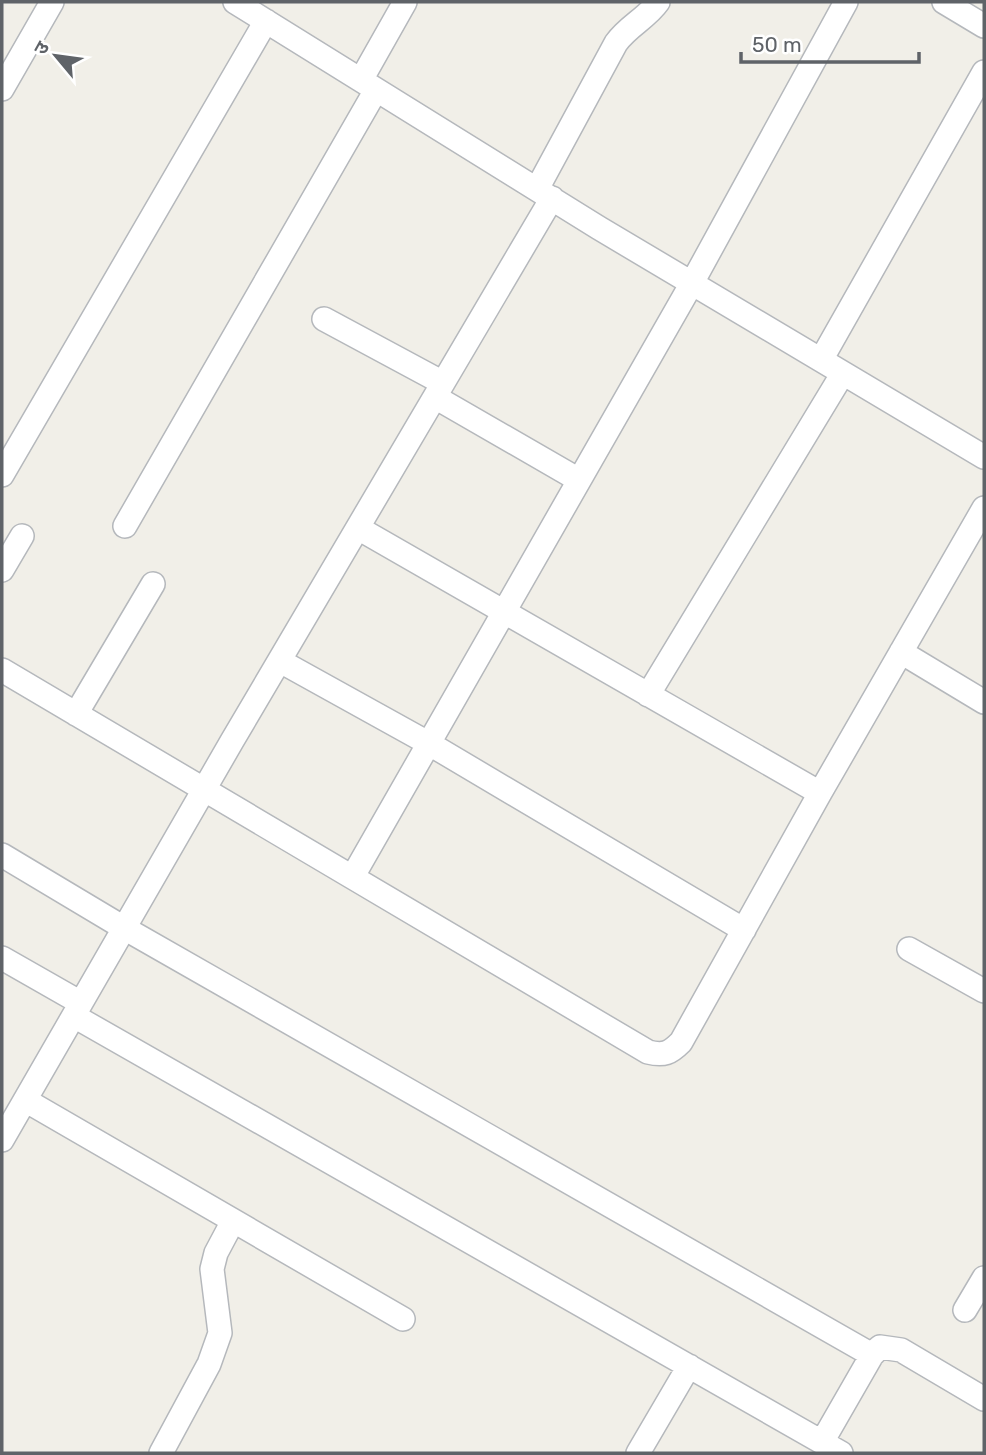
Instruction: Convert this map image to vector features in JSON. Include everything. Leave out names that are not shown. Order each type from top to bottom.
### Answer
[{"type":"street","points":[[2,89],[52,2]]},
{"type":"street","points":[[235,2],[545,194],[984,457]]},
{"type":"street","points":[[125,526],[368,85],[405,2]]},
{"type":"street","points":[[3,1136],[439,390],[545,194],[616,43],[624,32],[647,15],[658,2]]},
{"type":"street","points":[[353,876],[692,283],[846,2]]},
{"type":"street","points":[[944,2],[984,26]]},
{"type":"street","points":[[2,475],[267,21]]},
{"type":"street","points":[[821,360],[984,72]]},
{"type":"street","points":[[324,319],[579,480]]},
{"type":"street","points":[[648,695],[843,373]]},
{"type":"street","points":[[2,670],[648,1052],[661,1055],[671,1052],[681,1042],[984,508]]},
{"type":"street","points":[[358,528],[820,793]]},
{"type":"street","points":[[2,570],[22,536]]},
{"type":"street","points":[[76,714],[153,584]]},
{"type":"street","points":[[901,652],[984,702]]},
{"type":"street","points":[[279,661],[428,743],[744,930]]},
{"type":"street","points":[[2,855],[124,928],[872,1355]]},
{"type":"street","points":[[909,949],[984,991]]},
{"type":"street","points":[[2,958],[78,1009],[832,1448],[872,1355],[880,1347],[901,1350],[984,1399]]},
{"type":"street","points":[[25,1100],[403,1319]]},
{"type":"street","points":[[161,1453],[209,1364],[220,1333],[212,1269],[216,1253],[233,1221]]},
{"type":"street","points":[[965,1310],[984,1278]]},
{"type":"street","points":[[638,1453],[689,1366]]}]
